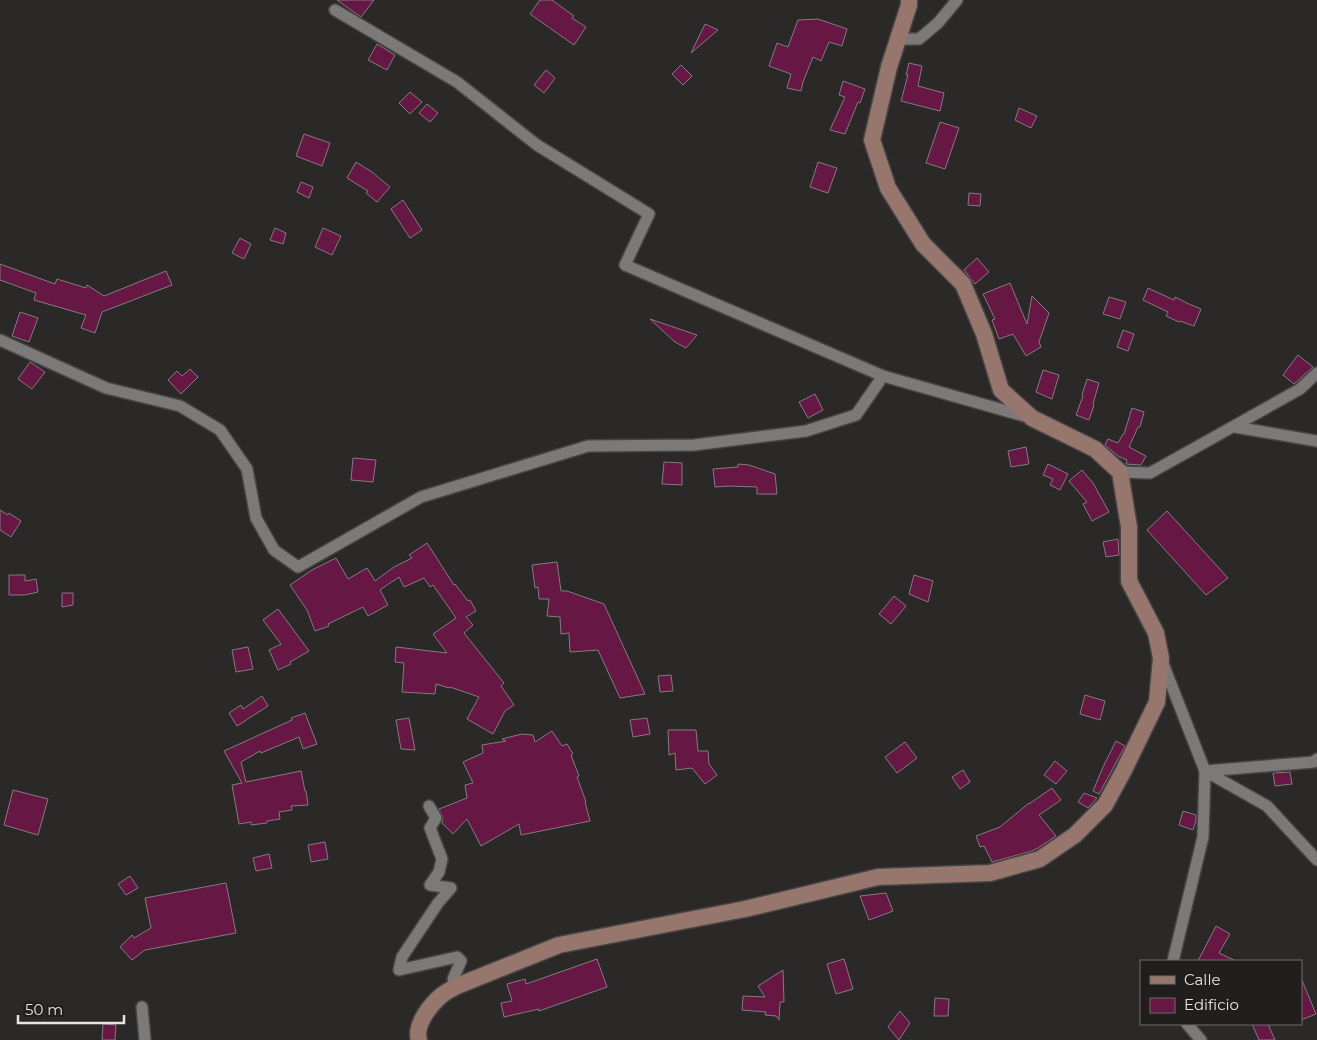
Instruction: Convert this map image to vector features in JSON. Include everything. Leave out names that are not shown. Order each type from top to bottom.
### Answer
[{"type":"street","points":[[909,0],[889,68],[872,140],[888,188],[923,244],[963,284],[984,334],[1002,390],[1032,418]]},
{"type":"street","points":[[898,39],[919,39],[938,23],[957,0]]},
{"type":"street","points":[[335,10],[457,82],[537,145],[649,214],[625,265],[883,376],[1032,418],[1095,449],[1120,472],[1129,527],[1129,581],[1156,633],[1161,658],[1205,771],[1202,837],[1173,960]]},
{"type":"street","points":[[0,340],[106,388],[180,406],[220,430],[247,469],[256,518],[274,550],[298,567],[421,497],[588,446],[694,445],[806,431],[856,414],[883,376]]},
{"type":"street","points":[[1120,472],[1150,473],[1300,389],[1317,373]]},
{"type":"street","points":[[1235,427],[1317,441]]},
{"type":"street","points":[[419,1040],[417,1036],[421,1019],[442,995],[456,986],[559,945],[745,909],[878,877],[990,873],[1040,859],[1075,835],[1105,805],[1157,702],[1161,658]]},
{"type":"street","points":[[1205,771],[1314,762],[1317,759]]},
{"type":"street","points":[[1205,771],[1267,806],[1317,860]]},
{"type":"street","points":[[429,806],[436,818],[430,828],[442,859],[439,872],[430,885],[451,888],[438,903],[402,957],[399,970],[456,957],[460,961],[453,979],[456,986]]},
{"type":"street","points":[[142,1007],[145,1040]]},
{"type":"street","points":[[1188,1025],[1201,1040]]},
{"type":"building","points":[[337,0],[374,0],[361,17]]},
{"type":"building","points":[[540,0],[552,0],[574,16],[572,18],[586,27],[574,45],[530,14]]},
{"type":"building","points":[[818,19],[847,29],[842,46],[829,42],[821,61],[813,57],[801,91],[787,88],[791,74],[769,66],[777,43],[788,47],[798,20]]},
{"type":"building","points":[[705,24],[718,30],[691,53]]},
{"type":"building","points":[[377,44],[395,55],[387,70],[368,60]]},
{"type":"building","points":[[909,63],[922,66],[918,86],[944,93],[940,111],[901,101]]},
{"type":"building","points":[[681,65],[692,76],[683,85],[672,74]]},
{"type":"building","points":[[546,70],[555,78],[544,93],[534,85]]},
{"type":"building","points":[[843,81],[865,89],[845,134],[830,130],[845,97],[839,95]]},
{"type":"building","points":[[410,92],[422,102],[410,114],[399,103]]},
{"type":"building","points":[[427,104],[438,113],[430,122],[419,113]]},
{"type":"building","points":[[1019,108],[1037,116],[1031,128],[1015,120]]},
{"type":"building","points":[[940,122],[959,128],[945,169],[926,163]]},
{"type":"building","points":[[304,134],[330,143],[322,166],[296,156]]},
{"type":"building","points":[[356,162],[390,187],[377,202],[366,193],[368,191],[347,178]]},
{"type":"building","points":[[818,162],[837,168],[828,193],[810,187]]},
{"type":"building","points":[[301,182],[313,187],[309,198],[297,192]]},
{"type":"building","points":[[969,193],[981,194],[980,206],[968,205]]},
{"type":"building","points":[[403,200],[422,230],[410,238],[391,209]]},
{"type":"building","points":[[275,228],[286,233],[283,244],[270,240]]},
{"type":"building","points":[[323,228],[341,236],[332,255],[315,247]]},
{"type":"building","points":[[240,238],[251,244],[244,259],[232,253]]},
{"type":"building","points":[[977,258],[989,272],[975,284],[964,270]]},
{"type":"building","points":[[0,264],[55,284],[57,279],[86,288],[87,285],[104,296],[166,271],[172,285],[102,312],[95,333],[81,328],[86,315],[34,300],[36,293],[0,280]]},
{"type":"building","points":[[1010,283],[1027,324],[1032,296],[1049,313],[1039,342],[1041,347],[1026,356],[1013,334],[999,339],[992,320],[995,319],[983,294]]},
{"type":"building","points":[[1148,288],[1174,300],[1175,297],[1201,309],[1194,326],[1166,316],[1168,312],[1143,300]]},
{"type":"building","points":[[1109,297],[1126,302],[1120,319],[1103,314]]},
{"type":"building","points":[[20,312],[38,318],[29,342],[12,336]]},
{"type":"building","points":[[650,319],[697,335],[686,348],[675,342]]},
{"type":"building","points":[[1123,330],[1134,334],[1128,351],[1117,347]]},
{"type":"building","points":[[1298,355],[1313,367],[1294,384],[1283,375]]},
{"type":"building","points":[[30,362],[45,372],[32,389],[18,379]]},
{"type":"building","points":[[190,369],[198,377],[181,394],[168,380],[177,371],[182,376]]},
{"type":"building","points":[[1043,370],[1059,375],[1052,399],[1036,392]]},
{"type":"building","points":[[1087,379],[1099,383],[1089,420],[1076,415]]},
{"type":"building","points":[[815,394],[823,410],[808,418],[799,402]]},
{"type":"building","points":[[1132,408],[1144,412],[1140,427],[1138,427],[1129,447],[1146,456],[1141,465],[1126,464],[1127,460],[1118,456],[1105,445],[1108,439],[1118,443],[1124,434]]},
{"type":"building","points":[[1026,447],[1029,464],[1011,467],[1008,451]]},
{"type":"building","points":[[353,458],[376,460],[373,482],[351,480]]},
{"type":"building","points":[[664,462],[682,463],[682,485],[662,484]]},
{"type":"building","points":[[738,464],[749,465],[775,474],[777,494],[757,494],[757,487],[715,487],[713,469],[738,467]]},
{"type":"building","points":[[1048,464],[1068,474],[1060,490],[1050,485],[1053,479],[1043,475]]},
{"type":"building","points":[[1082,470],[1093,483],[1109,512],[1092,521],[1083,504],[1087,502],[1069,481]]},
{"type":"building","points":[[0,510],[8,515],[9,513],[21,521],[11,537],[0,530]]},
{"type":"building","points":[[1167,511],[1228,578],[1206,595],[1147,530]]},
{"type":"building","points":[[1118,539],[1119,555],[1106,557],[1103,542]]},
{"type":"building","points":[[427,543],[454,585],[468,601],[470,600],[476,611],[466,617],[473,625],[464,633],[504,683],[501,686],[514,705],[505,711],[493,734],[467,719],[479,697],[436,684],[435,694],[402,692],[404,663],[395,662],[396,647],[447,653],[433,634],[456,618],[433,585],[430,587],[424,578],[404,587],[399,577],[380,590],[388,605],[368,616],[363,607],[328,624],[329,626],[315,631],[307,610],[290,585],[312,570],[336,558],[348,579],[367,568],[375,581],[394,567],[412,558],[409,555]]},
{"type":"building","points":[[557,562],[561,591],[567,591],[604,604],[645,694],[620,698],[598,650],[570,652],[569,633],[561,634],[560,617],[547,616],[549,599],[539,599],[538,587],[535,588],[532,565]]},
{"type":"building","points":[[9,575],[25,575],[25,581],[36,579],[38,592],[25,595],[9,595]]},
{"type":"building","points":[[914,575],[933,581],[928,602],[909,594]]},
{"type":"building","points":[[62,593],[73,593],[73,605],[62,607]]},
{"type":"building","points":[[894,596],[906,606],[891,624],[879,614]]},
{"type":"building","points":[[278,609],[309,651],[290,662],[291,664],[278,670],[269,650],[281,644],[263,620]]},
{"type":"building","points":[[248,647],[253,669],[236,672],[232,650]]},
{"type":"building","points":[[671,675],[673,691],[660,692],[658,676]]},
{"type":"building","points":[[1085,695],[1105,701],[1100,720],[1080,714]]},
{"type":"building","points":[[262,696],[268,706],[237,726],[229,713],[241,705],[243,709]]},
{"type":"building","points":[[305,713],[317,744],[303,749],[299,737],[261,753],[260,751],[241,762],[246,782],[301,771],[308,805],[291,806],[292,810],[279,812],[280,819],[267,821],[267,823],[251,825],[251,822],[239,824],[232,785],[242,783],[224,751]]},
{"type":"building","points":[[409,718],[415,750],[401,749],[396,720]]},
{"type":"building","points":[[647,718],[650,734],[633,737],[630,720]]},
{"type":"building","points":[[668,730],[696,730],[698,751],[708,751],[709,764],[717,775],[705,784],[692,768],[676,770],[675,753],[669,755]]},
{"type":"building","points":[[552,731],[562,746],[567,744],[573,754],[571,755],[579,776],[577,777],[586,802],[590,821],[521,835],[519,824],[481,846],[467,819],[453,834],[442,823],[443,818],[439,809],[467,798],[465,785],[473,783],[463,762],[483,753],[482,745],[506,741],[502,739],[522,734],[533,735],[535,742]]},
{"type":"building","points":[[1116,741],[1125,746],[1099,794],[1093,791]]},
{"type":"building","points":[[905,742],[917,758],[897,773],[885,757]]},
{"type":"building","points":[[1055,761],[1067,771],[1056,784],[1044,775]]},
{"type":"building","points":[[963,770],[970,782],[960,789],[952,777]]},
{"type":"building","points":[[1290,772],[1292,784],[1275,786],[1273,773]]},
{"type":"building","points":[[1052,788],[1061,800],[1039,815],[1056,836],[1032,851],[992,862],[984,846],[980,847],[976,836],[1000,827],[1029,803]]},
{"type":"building","points":[[13,790],[48,799],[38,835],[4,825]]},
{"type":"building","points":[[1084,793],[1097,798],[1088,808],[1078,802]]},
{"type":"building","points":[[1183,811],[1196,815],[1193,830],[1179,825]]},
{"type":"building","points":[[325,842],[328,859],[311,862],[308,845]]},
{"type":"building","points":[[269,854],[272,868],[256,871],[253,858]]},
{"type":"building","points":[[130,876],[138,888],[126,895],[118,884]]},
{"type":"building","points":[[226,883],[236,933],[145,950],[132,960],[120,947],[132,935],[134,938],[151,928],[145,898]]},
{"type":"building","points":[[886,893],[893,911],[869,920],[860,896]]},
{"type":"building","points":[[1216,926],[1230,934],[1219,953],[1234,960],[1199,960]]},
{"type":"building","points":[[597,959],[607,987],[539,1011],[539,1009],[504,1017],[501,1003],[512,1001],[507,984],[525,979],[526,984]]},
{"type":"building","points":[[844,959],[853,989],[836,994],[827,964]]},
{"type":"building","points":[[783,970],[784,1002],[780,1002],[779,1020],[776,1016],[765,1015],[766,1012],[742,1010],[743,996],[765,997],[758,986]]},
{"type":"building","points":[[1302,980],[1316,1014],[1302,1020]]},
{"type":"building","points":[[935,998],[949,999],[948,1016],[934,1016]]},
{"type":"building","points":[[900,1011],[910,1023],[899,1040],[888,1027]]},
{"type":"building","points":[[103,1024],[116,1025],[115,1040],[102,1040]]},
{"type":"building","points":[[1252,1025],[1268,1025],[1275,1040],[1259,1040]]}]
